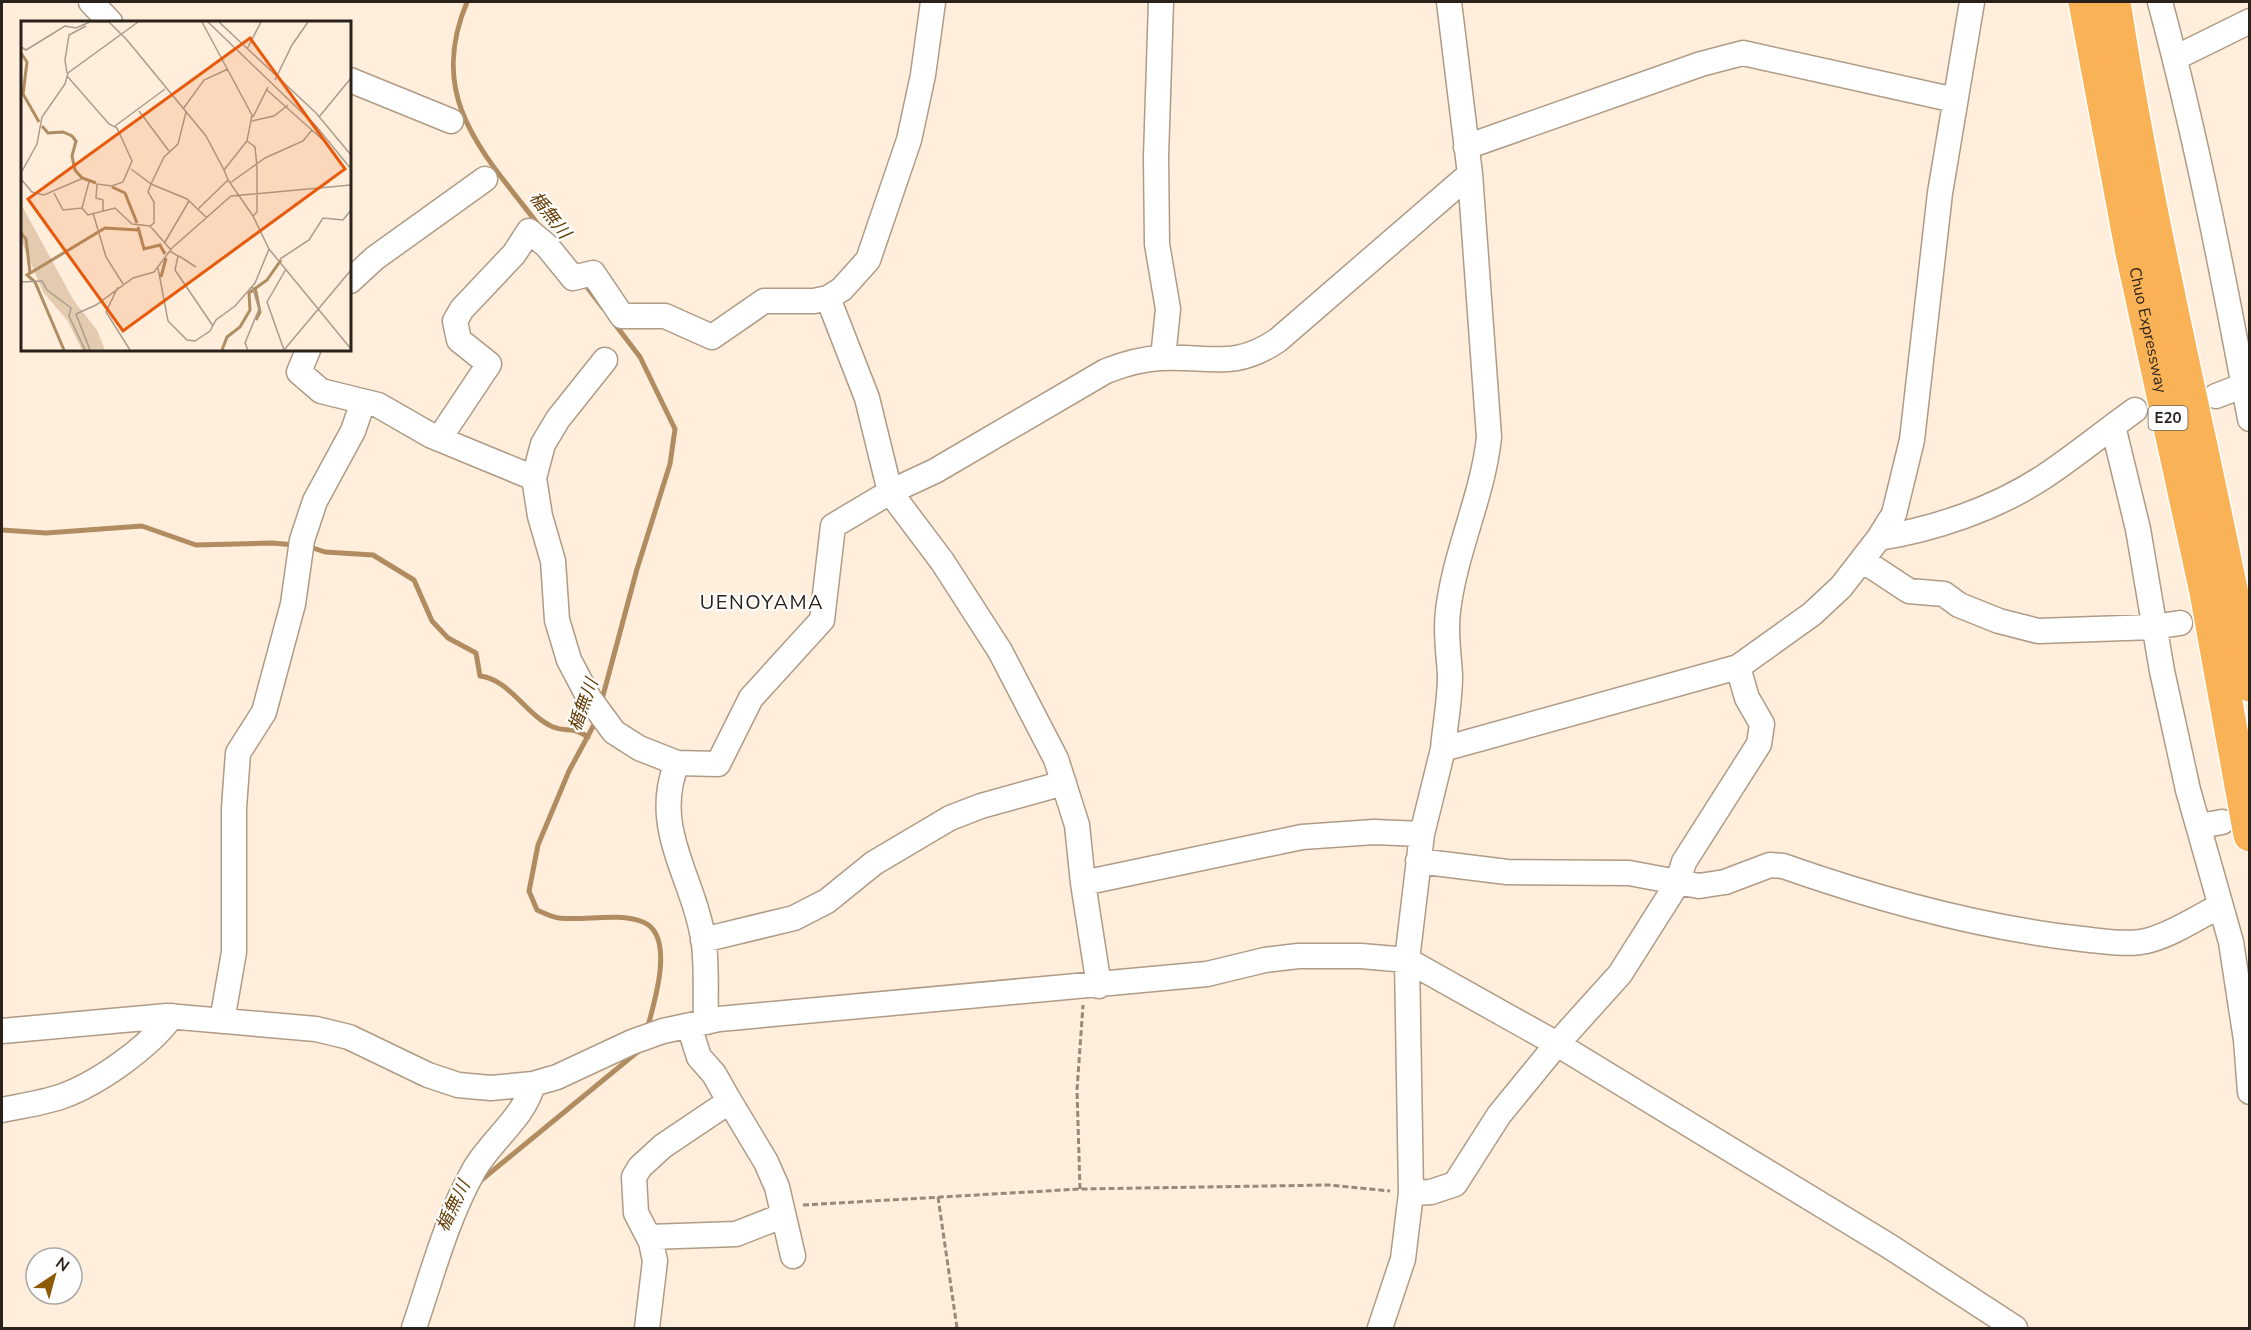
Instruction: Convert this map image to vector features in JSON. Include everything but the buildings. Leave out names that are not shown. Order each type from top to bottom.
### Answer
[{"type":"highway","name":"Chuo Expressway","points":[[2085,2],[2132,253],[2206,592],[2224,828]]},
{"type":"highway","name":"Chuo Expressway","points":[[2114,2],[2159,248],[2232,588],[2250,685]]},
{"type":"street","points":[[91,2],[109,21]]},
{"type":"street","points":[[439,439],[489,364],[459,340],[455,321],[462,309],[514,254],[529,231],[580,277],[593,273],[622,316],[666,316],[712,337],[764,301],[814,301],[828,298],[855,277],[868,260],[909,140],[923,75],[933,2]]},
{"type":"street","points":[[1161,2],[1155,157],[1157,244],[1168,309],[1163,358]]},
{"type":"street","points":[[1380,1329],[1404,1259],[1411,1193],[1407,960],[1422,834],[1443,749],[1450,676],[1446,645],[1448,612],[1457,557],[1486,465],[1489,437],[1470,174],[1449,2]]},
{"type":"street","points":[[1443,749],[1738,668],[1812,614],[1841,587],[1879,538],[1894,514],[1912,440],[1940,193],[1972,2]]},
{"type":"street","points":[[2160,2],[2220,257],[2247,385],[2250,419]]},
{"type":"street","points":[[2175,58],[2250,21]]},
{"type":"street","points":[[1466,147],[1701,64],[1743,53],[1955,100]]},
{"type":"street","points":[[351,80],[451,121]]},
{"type":"street","points":[[605,360],[558,419],[543,444],[534,478],[540,516],[553,561],[557,620],[569,660],[589,698],[614,732],[639,748],[677,763],[717,764],[751,699],[822,620],[833,526],[890,492],[935,471],[1106,371],[1136,360],[1229,359],[1261,352],[1278,340],[1470,174]]},
{"type":"street","points":[[351,280],[375,258],[485,179]]},
{"type":"street","points":[[828,298],[867,398],[890,492],[942,561],[1000,651],[1056,759],[1077,825],[1091,986]]},
{"type":"street","points":[[308,351],[299,372],[306,381],[321,391],[378,405],[439,439],[534,478]]},
{"type":"street","points":[[2216,396],[2247,385]]},
{"type":"street","points":[[222,1021],[234,952],[234,808],[238,753],[264,712],[293,604],[303,540],[315,501],[353,431],[363,402]]},
{"type":"street","points":[[1879,538],[1918,532],[1994,504],[2041,479],[2135,410]]},
{"type":"street","points":[[2113,426],[2138,529],[2154,627],[2188,789],[2224,828],[2220,906],[2231,942],[2246,1040],[2250,1092]]},
{"type":"street","points":[[1862,560],[1909,591],[1944,594],[1959,605],[1999,621],[2038,631],[2154,627],[2180,623]]},
{"type":"street","points":[[1411,1193],[1431,1192],[1455,1184],[1499,1115],[1557,1044],[1620,974],[1677,884],[1684,862],[1759,744],[1762,724],[1747,698],[1738,668]]},
{"type":"street","points":[[677,763],[669,783],[666,801],[669,829],[697,910],[703,940],[697,1024],[699,1057],[714,1074],[766,1162],[777,1186],[793,1256]]},
{"type":"street","points":[[703,940],[794,918],[826,901],[874,863],[950,818],[981,806],[1064,783]]},
{"type":"street","points":[[1083,883],[1302,837],[1374,832],[1422,834]]},
{"type":"street","points":[[1418,861],[1507,872],[1629,873],[1677,884],[1699,886],[1725,882],[1770,865],[1782,866],[1863,894],[2053,936],[2107,942],[2149,940],[2220,906]]},
{"type":"street","points":[[2,1031],[172,1016],[316,1029],[349,1037],[428,1075],[458,1085],[490,1088],[533,1084],[557,1077],[633,1042],[697,1024],[1207,974],[1265,960],[1298,956],[1361,956],[1407,960],[1557,1044],[1889,1246],[2015,1329]]},
{"type":"street","points":[[2,1110],[61,1097],[78,1089],[139,1051],[157,1037],[172,1016]]},
{"type":"street","points":[[414,1329],[459,1198],[475,1168],[529,1099],[533,1084]]},
{"type":"street","points":[[647,1329],[655,1262],[649,1237],[636,1213],[633,1192],[634,1177],[640,1167],[663,1146],[724,1105],[727,1097]]},
{"type":"street","points":[[649,1237],[736,1234],[781,1211]]},
{"type":"path","points":[[1080,1189],[1077,1090],[1091,986]]},
{"type":"path","points":[[781,1211],[938,1196],[1080,1189],[1329,1185],[1411,1193]]},
{"type":"path","points":[[938,1196],[957,1329]]},
{"type":"waterway","name":"楯無川","points":[[467,2],[456,37],[453,68],[457,97],[467,124],[481,149],[540,227]]},
{"type":"waterway","name":"楯無川","points":[[583,282],[603,308]]},
{"type":"waterway","name":"楯無川","points":[[601,703],[637,569],[670,464],[675,429],[640,357],[614,323]]},
{"type":"waterway","points":[[2,530],[46,533],[142,526],[196,545],[272,543],[295,545]]},
{"type":"waterway","points":[[307,546],[325,552],[373,555],[414,580],[432,621],[448,638],[476,653],[480,676],[509,690],[534,714],[553,727],[577,731],[588,737]]},
{"type":"waterway","name":"楯無川","points":[[596,721],[569,771],[538,845],[529,891],[537,910],[554,917],[633,919],[653,929],[659,941],[661,955],[658,988],[647,1029]]},
{"type":"waterway","name":"楯無川","points":[[479,1182],[641,1049]]},
{"type":"district","name":"UENOYAMA","points":[[762,602]]}]
